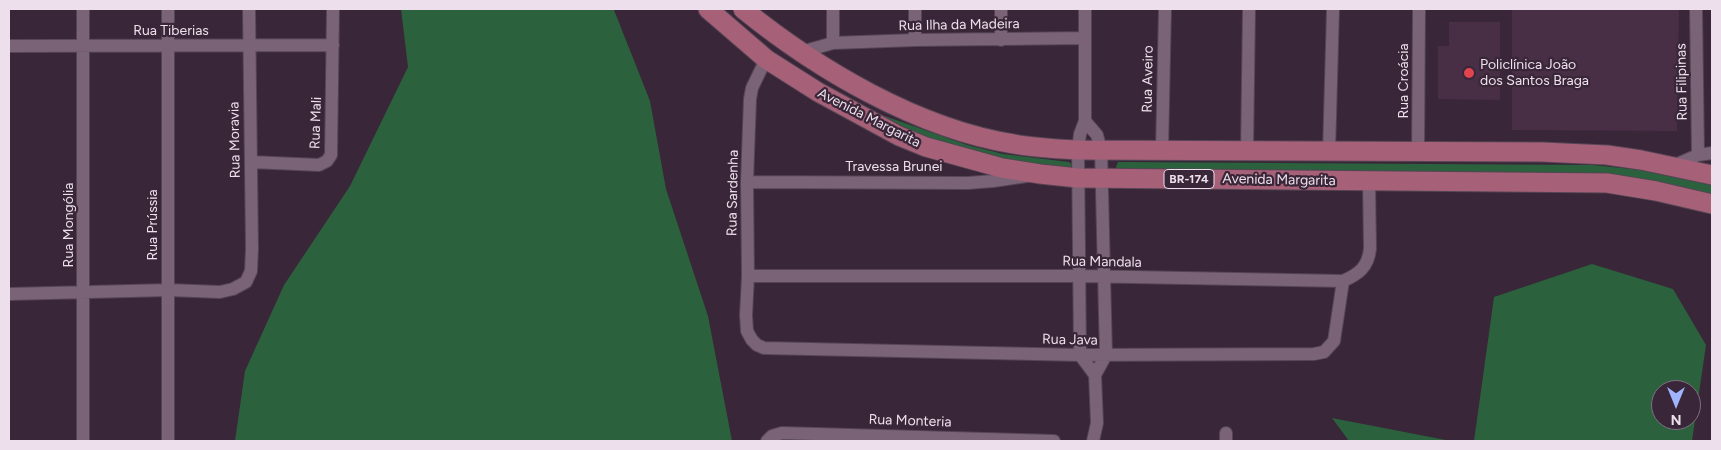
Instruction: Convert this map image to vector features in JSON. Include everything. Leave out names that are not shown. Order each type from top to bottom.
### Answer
[{"type":"main road","name":"Avenida Margarita","points":[[708,9],[766,59],[818,92],[899,136],[926,147],[1002,168],[1078,178],[1607,183],[1656,191],[1712,204]]},
{"type":"main road","name":"Avenida Margarita","points":[[743,9],[801,52],[878,97],[927,119],[1013,144],[1078,150],[1418,153],[1542,152],[1607,155],[1673,166],[1712,175]]},
{"type":"street","name":"Rua Mongólia","points":[[83,9],[83,441]]},
{"type":"street","name":"Rua Prússia","points":[[168,9],[168,441]]},
{"type":"street","name":"Rua Moravia","points":[[169,290],[220,292],[246,282],[251,271],[249,9]]},
{"type":"street","name":"Rua Mali","points":[[251,162],[319,165],[331,155],[332,9]]},
{"type":"street","points":[[833,9],[833,43]]},
{"type":"street","points":[[915,9],[915,40]]},
{"type":"street","points":[[1001,9],[1001,40]]},
{"type":"street","points":[[1085,9],[1085,121],[1080,134],[1078,150],[1080,355],[1095,375]]},
{"type":"street","name":"Rua Aveiro","points":[[1162,150],[1165,9]]},
{"type":"street","points":[[1248,152],[1249,9]]},
{"type":"street","points":[[1329,152],[1333,9]]},
{"type":"street","name":"Rua Croácia","points":[[1418,153],[1419,9]]},
{"type":"street","name":"Rua Filipinas","points":[[1696,9],[1698,155]]},
{"type":"street","name":"Rua Ilha da Madeira","points":[[801,52],[833,43],[1085,38]]},
{"type":"street","name":"Rua Tiberias","points":[[9,46],[332,45]]},
{"type":"street","name":"Rua Sardenha","points":[[747,332],[747,182],[752,88],[766,59]]},
{"type":"street","points":[[1085,121],[1097,135],[1101,150],[1105,277],[1106,355],[1095,375],[1097,423],[1093,441]]},
{"type":"street","points":[[1673,166],[1698,155],[1712,153]]},
{"type":"street","name":"Travessa Brunei","points":[[747,182],[968,182],[992,181],[1040,174]]},
{"type":"street","points":[[1343,280],[1356,275],[1369,260],[1369,181]]},
{"type":"street","name":"Rua Mandala","points":[[748,276],[1079,276],[1343,280]]},
{"type":"street","name":"Rua Java","points":[[747,332],[757,345],[764,348],[1080,355],[1314,354],[1324,352],[1334,340],[1343,280]]},
{"type":"street","points":[[9,294],[169,290]]},
{"type":"street","name":"Rua Monteria","points":[[767,441],[772,436],[782,433],[1054,441]]},
{"type":"shaded area","points":[[1512,9],[1679,9],[1677,131],[1512,130]]},
{"type":"shaded area","name":"Policlínica João dos Santos Braga","points":[[1449,22],[1500,22],[1500,100],[1438,99],[1438,46],[1449,46]]},
{"type":"green space","points":[[401,9],[614,10],[650,101],[666,189],[708,316],[732,441],[235,441],[245,371],[284,285],[350,186],[408,67]]},
{"type":"green space","points":[[758,44],[826,89],[882,115],[967,145],[1003,154],[1069,162],[1071,164],[1071,172],[930,145],[785,78]]},
{"type":"green space","points":[[1118,162],[1593,165],[1650,171],[1712,185],[1712,198],[1671,187],[1118,172],[1116,167]]},
{"type":"green space","points":[[1592,264],[1673,289],[1706,345],[1701,380],[1651,380],[1651,430],[1694,430],[1692,441],[1474,441],[1494,297]]},
{"type":"green space","points":[[1332,418],[1451,441],[1349,441]]},
{"type":"place","name":"Policlínica João dos Santos Braga","points":[[1469,73]]}]
